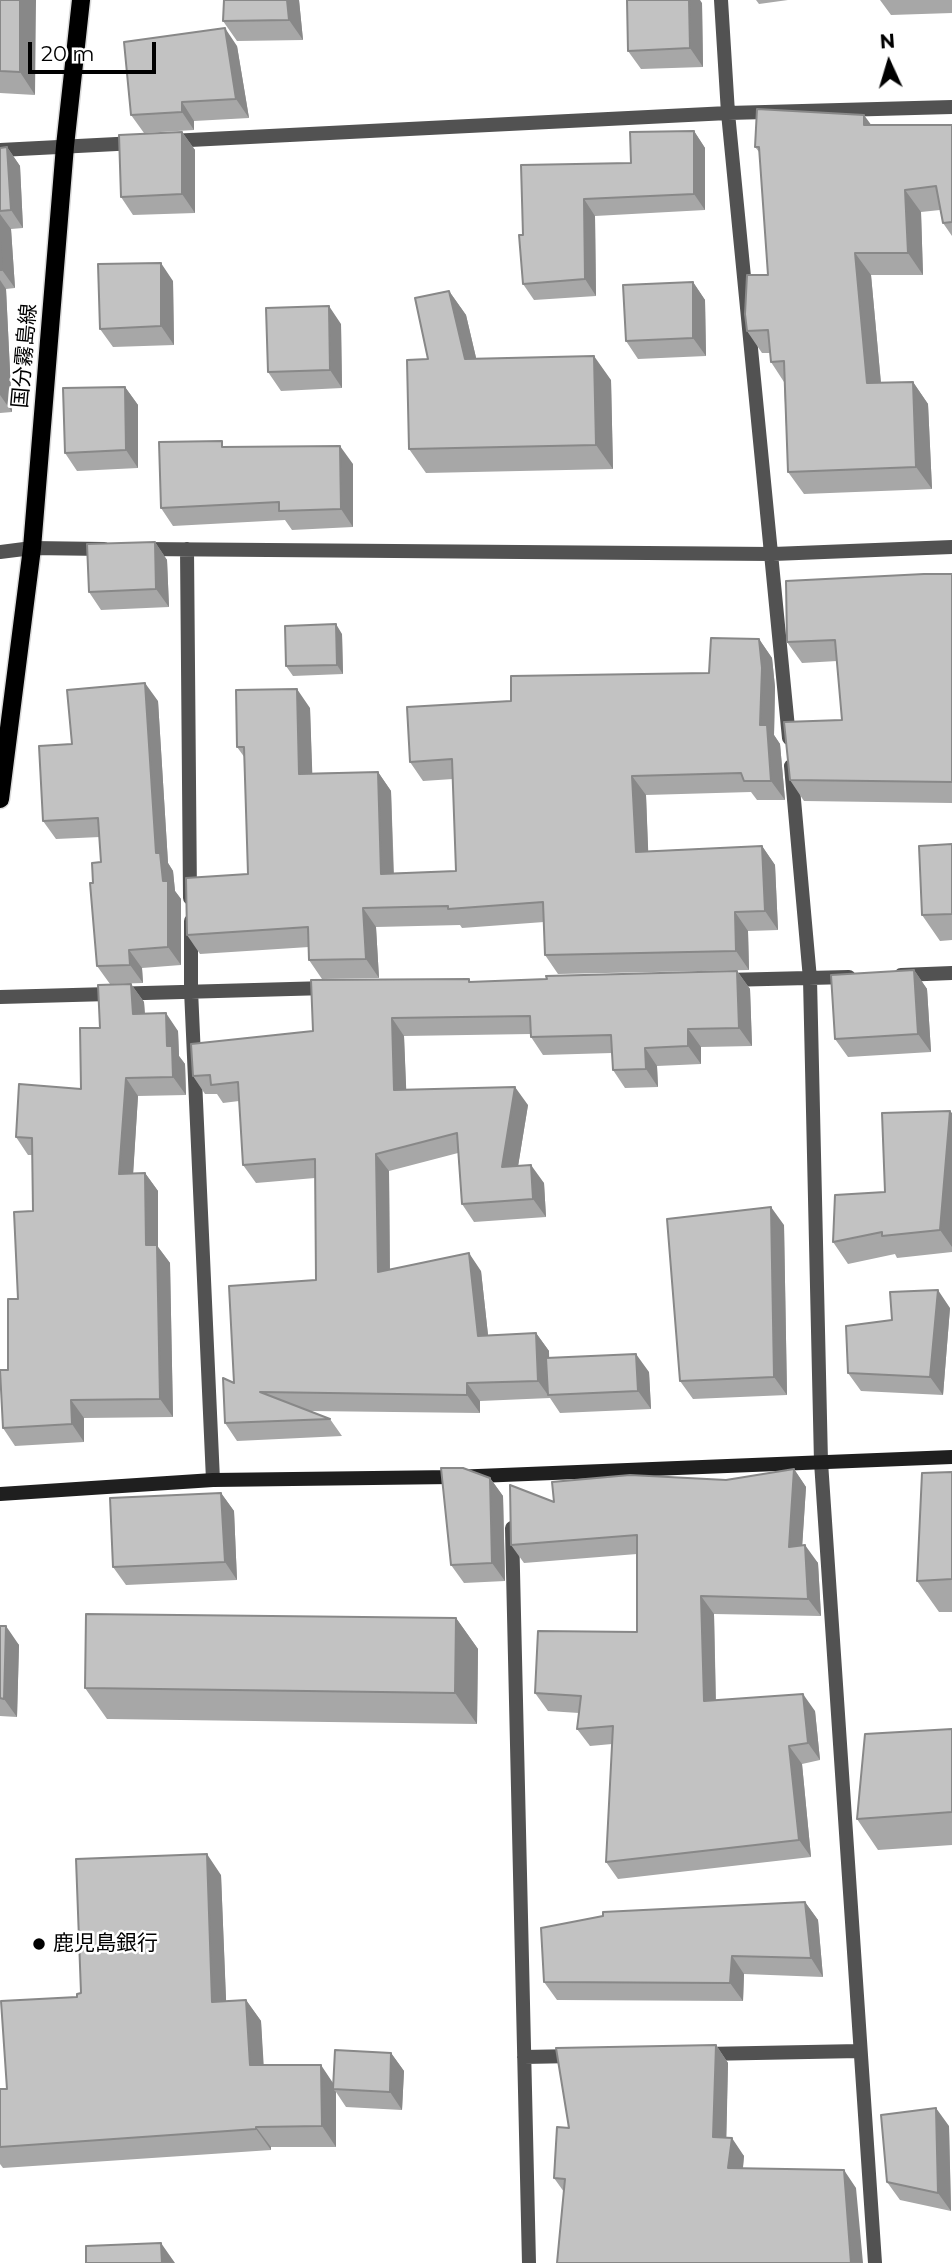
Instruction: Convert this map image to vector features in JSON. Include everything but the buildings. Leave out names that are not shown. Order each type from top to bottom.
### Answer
[{"type":"main road","name":"国分霧島線","points":[[0,799],[32,548],[65,146],[81,0]]},
{"type":"street","points":[[721,0],[728,113],[773,554],[810,979],[821,1462],[875,2263]]},
{"type":"street","points":[[0,149],[728,113],[952,107]]},
{"type":"street","points":[[0,552],[32,548],[773,554],[952,547]]},
{"type":"street","points":[[187,549],[191,990],[213,1480]]},
{"type":"street","points":[[887,975],[952,973]]},
{"type":"street","points":[[713,981],[861,977]]},
{"type":"street","points":[[0,997],[342,987]]},
{"type":"street","points":[[0,1494],[213,1480],[512,1481],[821,1462],[952,1457]]},
{"type":"street","points":[[512,1513],[529,2263]]},
{"type":"street","points":[[692,2054],[860,2051]]},
{"type":"street","points":[[524,2057],[590,2056]]},
{"type":"place","name":"鹿児島銀行","points":[[39,1944]]}]
